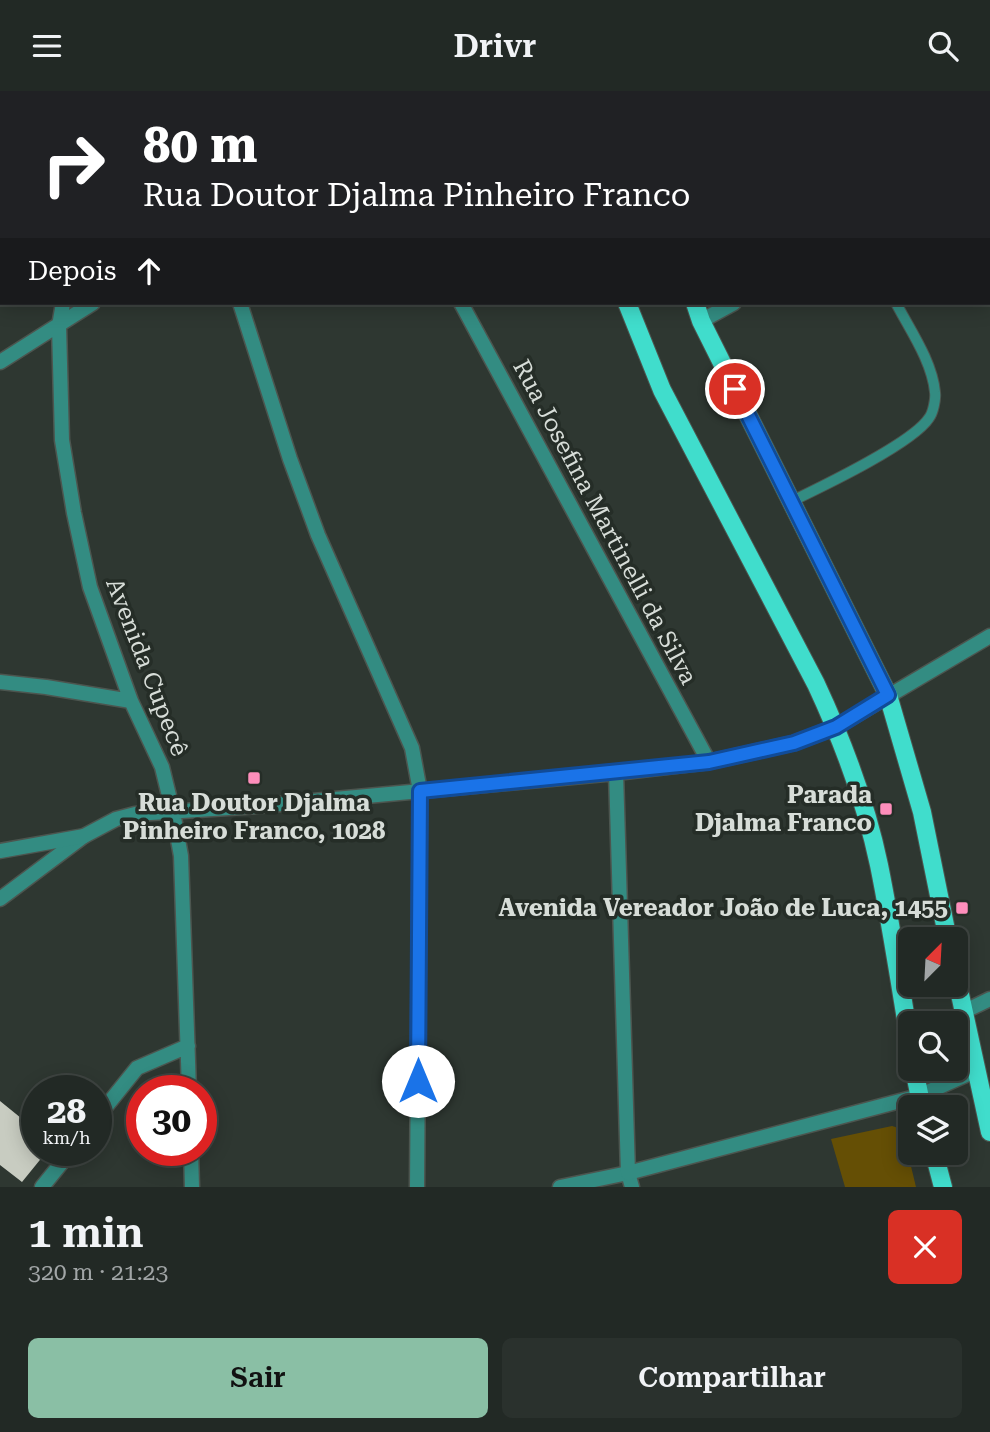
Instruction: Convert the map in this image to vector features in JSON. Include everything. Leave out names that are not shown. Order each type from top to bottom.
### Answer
[{"type":"main road","points":[[628,305],[662,390],[836,727],[860,794],[879,863],[904,1011]]},
{"type":"main road","points":[[696,305],[790,502],[888,695],[922,812],[945,927]]},
{"type":"main road","points":[[968,1033],[990,1132]]},
{"type":"main road","points":[[937,1165],[943,1187]]},
{"type":"street","name":"Avenida Cupecê","points":[[63,305],[59,326],[62,440],[74,513],[90,587],[131,701],[162,767],[181,856],[189,1075]]},
{"type":"street","points":[[0,362],[90,305]]},
{"type":"street","points":[[241,305],[290,459],[318,535],[412,748],[420,791],[418,1187]]},
{"type":"street","name":"Rua Josefina Martinelli da Silva","points":[[462,305],[709,762]]},
{"type":"street","points":[[701,321],[730,305]]},
{"type":"street","points":[[0,899],[84,837],[116,819],[135,814],[616,773],[709,762],[794,743],[836,727],[990,636]]},
{"type":"street","points":[[0,682],[131,701]]},
{"type":"street","points":[[616,773],[630,1180]]},
{"type":"street","points":[[0,851],[84,837]]},
{"type":"street","points":[[965,1011],[990,999]]},
{"type":"street","points":[[112,1099],[136,1068],[188,1046]]},
{"type":"street","points":[[933,1095],[977,1070]]},
{"type":"street","points":[[560,1187],[630,1180],[898,1108]]},
{"type":"street","points":[[42,1187],[59,1166]]},
{"type":"street","points":[[191,1166],[192,1187]]},
{"type":"lane","points":[[790,502],[914,435],[931,417],[935,394],[929,367],[897,305]]},
{"type":"shaded area","points":[[892,1126],[898,1128],[898,1165],[911,1165],[916,1187],[845,1187],[831,1139]]},
{"type":"building","points":[[0,1101],[21,1118],[21,1166],[35,1166],[22,1182],[0,1165]]},
{"type":"place","name":"Rua Doutor Djalma Pinheiro Franco, 1028","points":[[254,778]]},
{"type":"place","name":"Parada Djalma Franco","points":[[886,809]]},
{"type":"place","name":"Avenida Vereador João de Luca, 1455","points":[[962,908]]},
{"type":"route","points":[[418,1081],[420,791],[709,762],[794,743],[836,727],[888,695],[735,389]]}]
